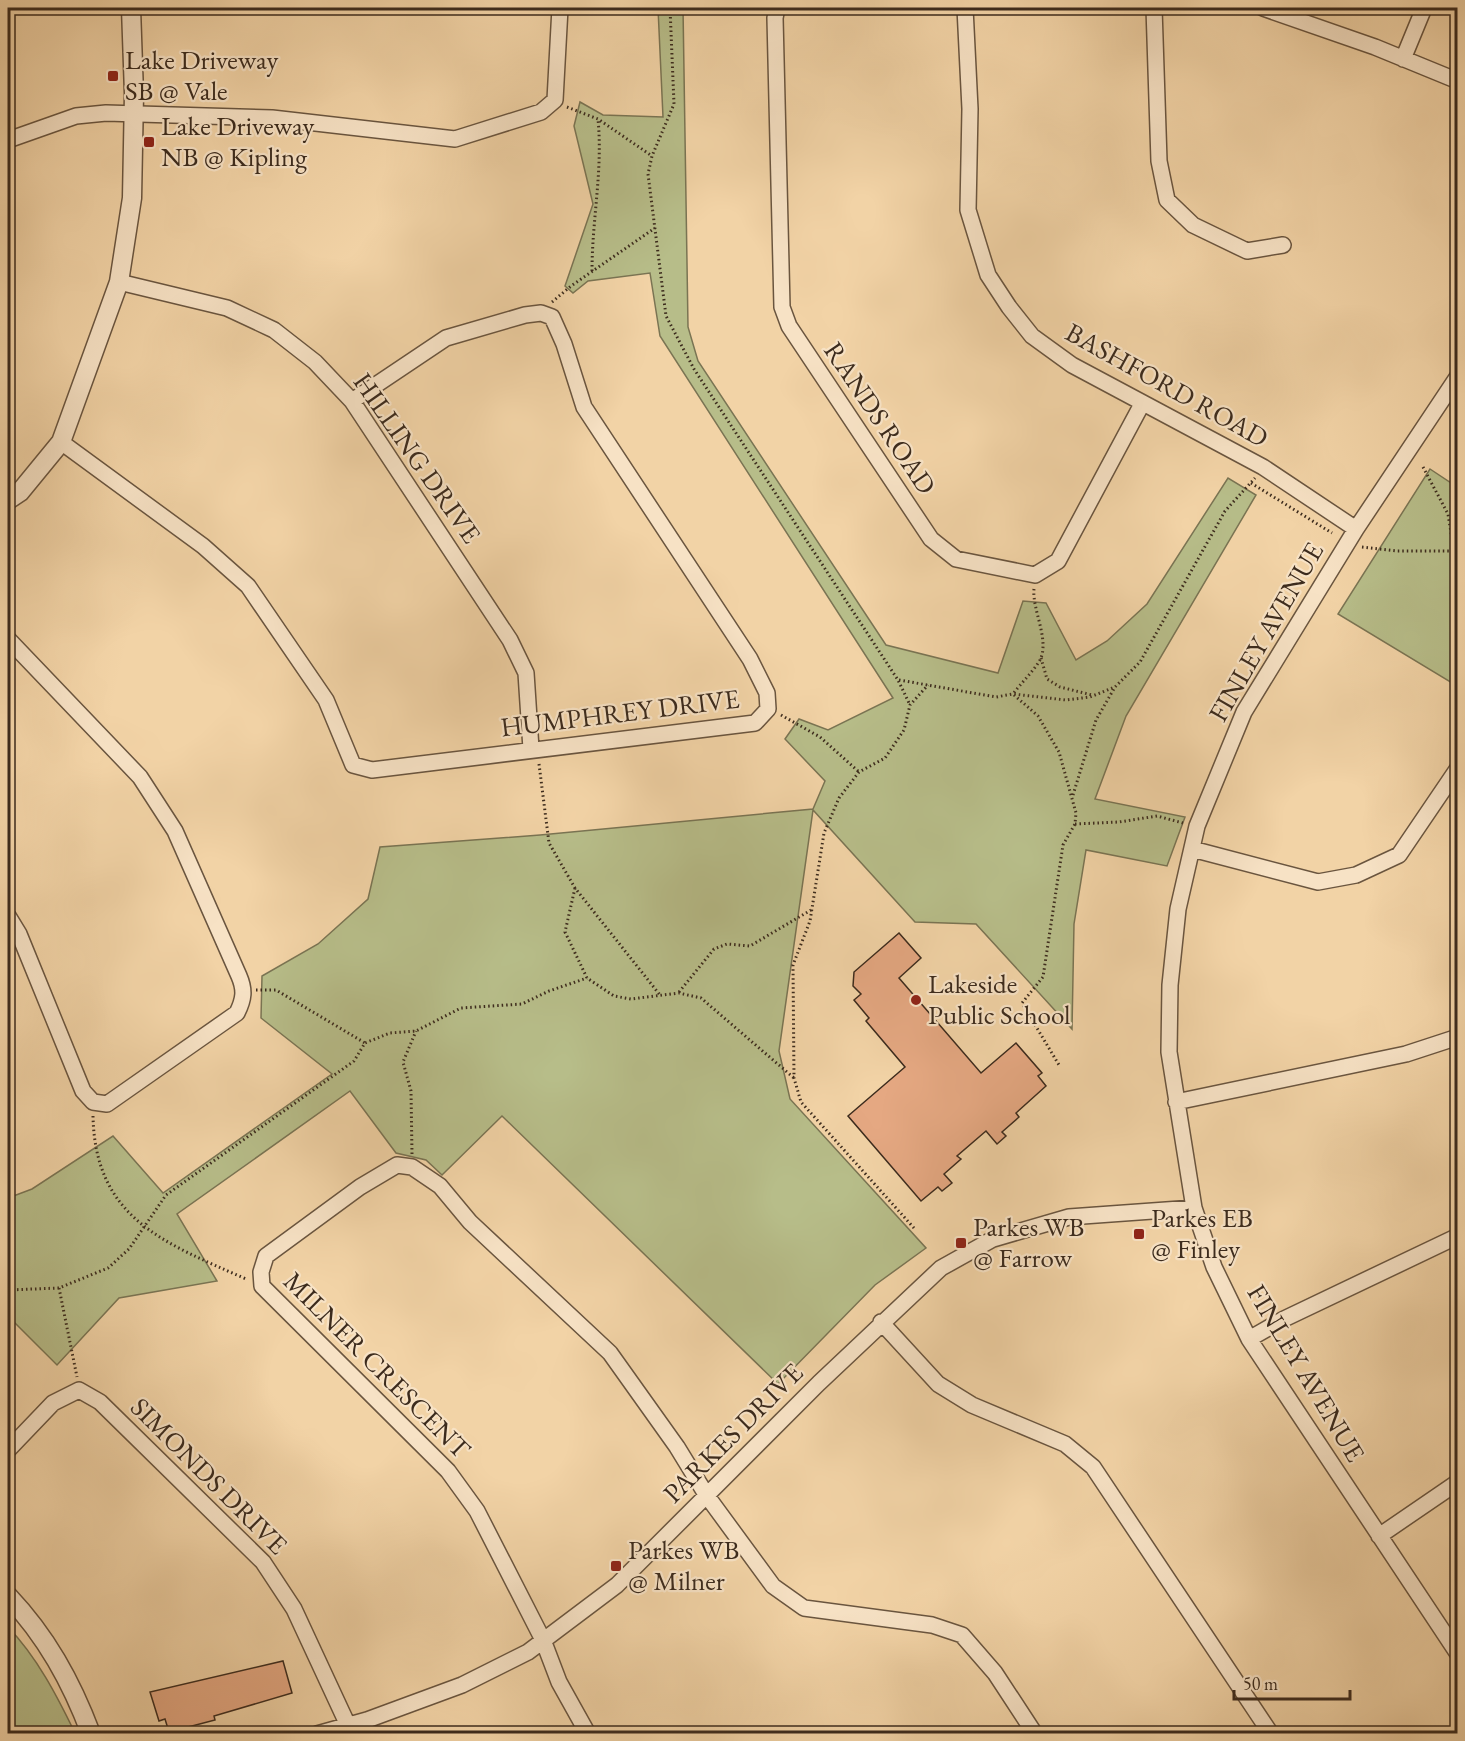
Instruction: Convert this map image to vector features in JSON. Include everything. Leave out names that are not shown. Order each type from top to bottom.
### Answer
[{"type":"street","points":[[8,500],[20,492],[61,442],[119,282],[132,198],[131,8]]},
{"type":"street","points":[[8,140],[76,116],[192,113],[272,118],[455,139],[541,112],[555,100],[560,8]]},
{"type":"street","name":"RANDS ROAD","points":[[777,8],[775,18],[782,307],[789,326],[931,539],[956,559],[1035,575]]},
{"type":"street","name":"BASHFORD ROAD","points":[[965,8],[970,109],[968,210],[988,275],[1032,336],[1072,365],[1263,467],[1356,529]]},
{"type":"street","points":[[1154,8],[1159,161],[1167,200],[1193,225],[1247,251],[1283,245]]},
{"type":"street","points":[[1263,8],[1458,81]]},
{"type":"street","points":[[1403,59],[1424,8]]},
{"type":"street","name":"HILLING DRIVE","points":[[119,282],[227,308],[274,330],[315,362],[352,401],[510,640],[526,673],[534,749]]},
{"type":"street","points":[[352,401],[446,338],[541,313]]},
{"type":"street","name":"HUMPHREY DRIVE","points":[[61,442],[203,546],[248,586],[326,700],[353,765],[372,770],[755,723],[768,709],[767,693],[750,659],[584,407],[564,344],[552,317],[541,313]]},
{"type":"street","name":"FINLEY AVENUE","points":[[1458,376],[1347,543],[1244,712],[1197,826],[1178,909],[1170,985],[1169,1052],[1194,1208],[1214,1267],[1249,1339],[1458,1654]]},
{"type":"street","points":[[1035,575],[1058,561],[1142,404]]},
{"type":"street","points":[[8,639],[70,702],[146,786],[175,831],[244,988],[243,1001],[237,1013],[107,1104],[93,1102],[83,1091],[19,934],[8,916]]},
{"type":"street","points":[[1192,849],[1318,882],[1356,875],[1400,855],[1458,768]]},
{"type":"street","points":[[1176,1102],[1406,1054],[1458,1037]]},
{"type":"street","name":"MILNER CRESCENT","points":[[412,1167],[397,1165],[360,1187],[266,1256],[261,1272],[262,1286],[448,1471],[477,1511],[543,1640],[559,1682],[588,1734]]},
{"type":"street","points":[[412,1167],[440,1186],[470,1222],[609,1353],[677,1447],[707,1496],[773,1586],[804,1608],[932,1625],[962,1635],[995,1673],[1035,1734]]},
{"type":"street","name":"PARKES DRIVE","points":[[317,1734],[350,1729],[462,1684],[528,1652],[617,1585],[881,1322],[941,1268],[993,1239],[1069,1217],[1194,1208]]},
{"type":"street","points":[[1249,1339],[1275,1323],[1458,1236]]},
{"type":"street","points":[[881,1322],[938,1384],[972,1405],[1065,1444],[1093,1467],[1270,1734]]},
{"type":"street","points":[[8,1450],[53,1403],[79,1390]]},
{"type":"street","name":"SIMONDS DRIVE","points":[[79,1390],[100,1402],[263,1562],[294,1609],[350,1729]]},
{"type":"street","points":[[1379,1536],[1458,1482]]},
{"type":"street","points":[[8,1596],[50,1646],[77,1697],[91,1734]]},
{"type":"path","points":[[670,8],[674,105],[652,156],[648,174],[666,316],[694,369],[898,680],[910,705]]},
{"type":"path","points":[[555,100],[598,119],[652,156]]},
{"type":"path","points":[[592,271],[592,232],[601,155],[598,119]]},
{"type":"path","points":[[541,313],[571,286],[655,228]]},
{"type":"path","points":[[1072,797],[1096,720],[1115,687],[1140,662],[1225,511],[1263,467]]},
{"type":"path","points":[[1423,467],[1448,514],[1454,551]]},
{"type":"path","points":[[1251,483],[1347,543],[1397,551],[1454,551],[1458,554]]},
{"type":"path","points":[[1035,575],[1033,598],[1041,636],[1041,658],[1047,679],[1060,687],[1093,696]]},
{"type":"path","points":[[1013,694],[1041,658]]},
{"type":"path","points":[[898,680],[996,697],[1013,694],[1066,700],[1093,696],[1115,687]]},
{"type":"path","points":[[914,1228],[801,1102],[794,1078],[793,965],[810,921],[824,833],[839,798],[859,772],[885,758],[904,730],[910,705],[928,685]]},
{"type":"path","points":[[1013,694],[1038,716],[1059,752],[1072,797],[1075,824],[1063,845],[1043,977],[1022,1004],[1059,1065]]},
{"type":"path","points":[[768,709],[820,737],[859,772]]},
{"type":"path","points":[[534,749],[549,843],[575,888],[660,995]]},
{"type":"path","points":[[1075,824],[1119,822],[1156,816],[1197,826]]},
{"type":"path","points":[[575,888],[565,932],[587,978],[614,996],[631,999],[679,993],[701,998],[794,1078]]},
{"type":"path","points":[[679,993],[714,949],[727,944],[750,946],[811,910]]},
{"type":"path","points":[[8,1290],[59,1288],[108,1268],[129,1250],[166,1195],[354,1061],[365,1043],[390,1033],[416,1031],[461,1008],[522,1004],[549,991],[587,978]]},
{"type":"path","points":[[244,988],[276,990],[365,1043]]},
{"type":"path","points":[[412,1167],[411,1091],[403,1062],[416,1031]]},
{"type":"path","points":[[93,1102],[93,1138],[100,1162],[122,1206],[144,1228],[177,1248],[262,1286]]},
{"type":"path","points":[[59,1288],[79,1390]]},
{"type":"green space","points":[[658,8],[683,8],[688,327],[698,361],[886,645],[998,673],[1023,601],[1046,603],[1076,660],[1107,641],[1147,604],[1228,478],[1256,495],[1126,716],[1095,799],[1185,817],[1167,866],[1086,850],[1074,924],[1072,1029],[976,924],[915,922],[813,810],[779,1051],[790,1099],[926,1248],[875,1285],[778,1384],[502,1116],[442,1175],[426,1160],[396,1153],[350,1091],[177,1214],[217,1281],[119,1298],[57,1365],[10,1318],[8,1320],[8,1198],[32,1189],[113,1136],[163,1193],[332,1074],[261,1018],[262,976],[318,944],[368,899],[380,847],[540,835],[813,809],[825,781],[785,739],[799,719],[828,730],[893,698],[660,336],[650,273],[588,281],[573,293],[565,286],[593,204],[574,126],[580,102],[603,115],[663,117]]},
{"type":"green space","points":[[1430,469],[1457,487],[1457,686],[1338,614]]},
{"type":"green space","points":[[8,1627],[37,1664],[54,1691],[75,1733],[8,1733]]},
{"type":"building","points":[[899,933],[921,958],[899,978],[981,1073],[1016,1043],[1042,1073],[1038,1076],[1046,1086],[1016,1113],[1019,1117],[1002,1132],[1006,1136],[997,1144],[986,1131],[957,1156],[961,1159],[944,1174],[952,1183],[942,1191],[938,1187],[921,1201],[848,1116],[905,1067],[866,1021],[869,1018],[854,1000],[861,994],[853,986],[854,972]]},
{"type":"building","points":[[283,1661],[292,1693],[214,1716],[215,1720],[169,1732],[165,1719],[159,1721],[150,1692]]},
{"type":"place","name":"Lake Driveway SB @ Vale","points":[[113,76]]},
{"type":"place","name":"Lake Driveway NB @ Kipling","points":[[149,142]]},
{"type":"place","name":"Lakeside Public School","points":[[916,1000]]},
{"type":"place","name":"Parkes EB @ Finley","points":[[1139,1234]]},
{"type":"place","name":"Parkes WB @ Farrow","points":[[961,1243]]},
{"type":"place","name":"Parkes WB @ Milner","points":[[616,1566]]}]
